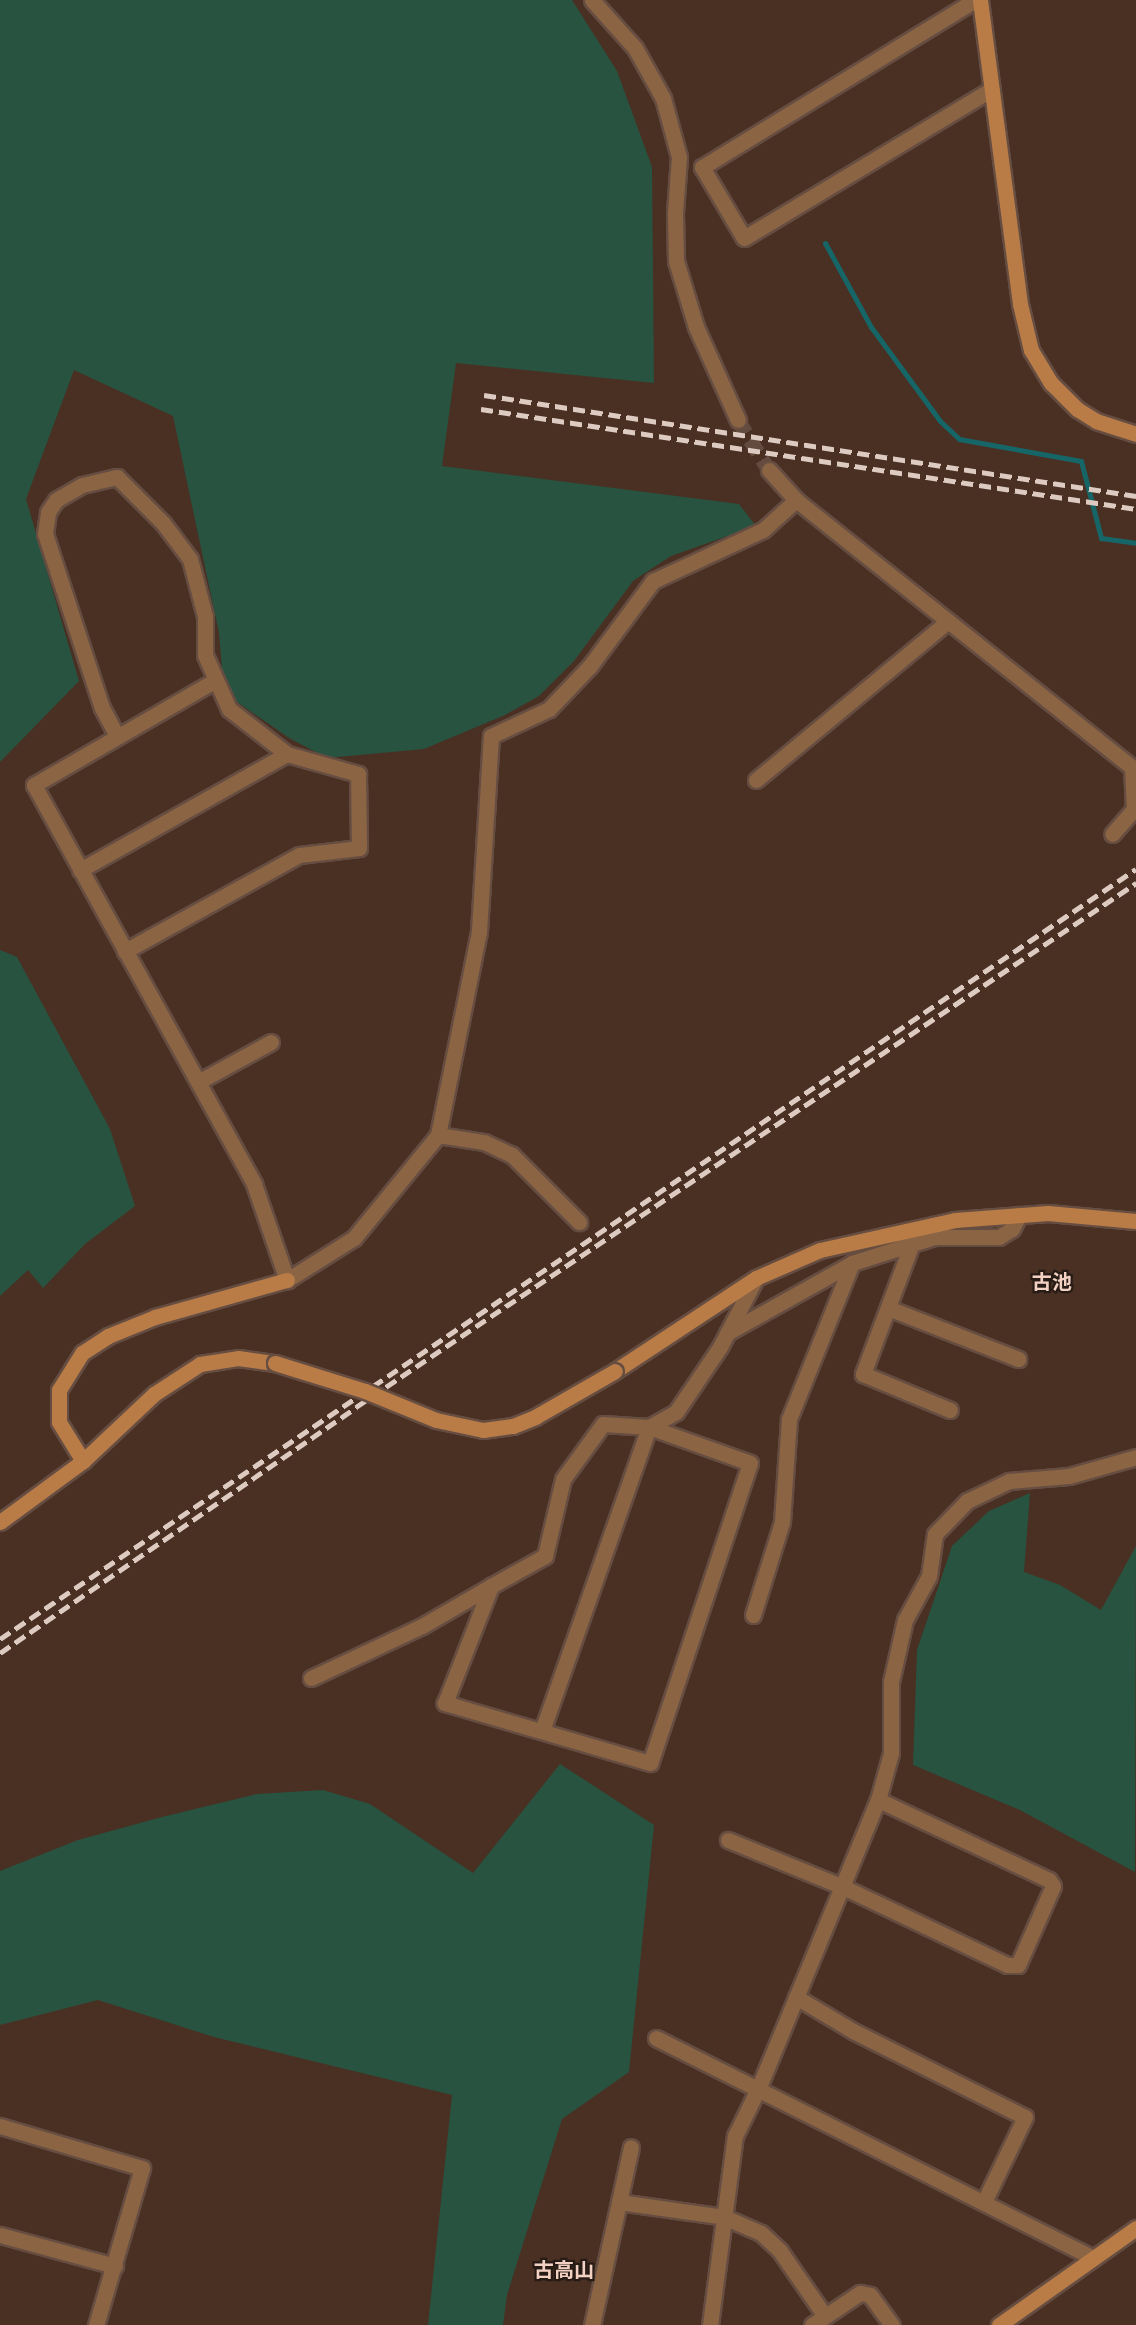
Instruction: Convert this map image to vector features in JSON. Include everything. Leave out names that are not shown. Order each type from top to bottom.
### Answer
[{"type":"street","points":[[592,0],[635,48],[663,98],[679,157],[676,261],[696,327],[738,420]]},
{"type":"street","points":[[975,0],[702,167],[744,238],[992,89]]},
{"type":"street","points":[[980,0],[1020,304],[1031,350],[1051,383],[1077,410],[1096,421],[1136,434]]},
{"type":"street","points":[[769,470],[796,500],[1132,767],[1134,809],[1112,834]]},
{"type":"street","points":[[117,736],[102,708],[45,534],[48,512],[56,500],[82,485],[117,477],[163,523],[190,559],[199,585],[205,616],[205,656],[214,681],[229,709],[287,754],[357,774],[359,848],[299,855],[126,951]]},
{"type":"street","points":[[83,1461],[59,1422],[59,1401],[66,1374],[82,1353],[108,1336],[155,1317],[287,1280],[354,1238],[438,1135],[478,931],[491,735],[549,709],[590,666],[653,581],[763,530],[796,500]]},
{"type":"street","points":[[756,780],[948,621]]},
{"type":"street","points":[[214,681],[34,785],[254,1184],[287,1280]]},
{"type":"street","points":[[80,870],[287,754]]},
{"type":"street","points":[[198,1082],[271,1042]]},
{"type":"street","points":[[438,1135],[484,1142],[512,1155],[579,1222]]},
{"type":"street","points":[[0,1521],[83,1461],[154,1394],[200,1364],[238,1358],[275,1363],[365,1391],[436,1420],[483,1430],[513,1426],[535,1417],[615,1371],[756,1278],[820,1250],[955,1220],[1048,1213],[1136,1221]]},
{"type":"street","points":[[727,1333],[852,1263],[951,1235],[999,1237],[1012,1229],[1020,1215]]},
{"type":"street","points":[[911,1246],[863,1374],[950,1410]]},
{"type":"street","points":[[753,1615],[782,1522],[789,1419],[852,1263]]},
{"type":"street","points":[[542,1731],[649,1427],[676,1413],[727,1333],[756,1278]]},
{"type":"street","points":[[888,1308],[1018,1359]]},
{"type":"street","points":[[311,1678],[422,1626],[491,1586],[545,1556],[563,1479],[603,1424],[649,1427],[750,1463],[650,1762],[445,1703],[491,1586]]},
{"type":"street","points":[[710,2325],[735,2136],[759,2087],[878,1800],[891,1753],[891,1682],[905,1620],[929,1576],[935,1533],[967,1501],[1009,1481],[1068,1476],[1136,1457]]},
{"type":"street","points":[[728,1840],[841,1886],[1007,1965],[1018,1965],[1053,1886],[1049,1880],[878,1800]]},
{"type":"street","points":[[796,1997],[853,2031],[1025,2117],[984,2202]]},
{"type":"street","points":[[656,2038],[759,2087],[1094,2258]]},
{"type":"street","points":[[0,2126],[142,2168],[96,2325]]},
{"type":"street","points":[[592,2325],[631,2147]]},
{"type":"street","points":[[619,2202],[724,2217],[761,2233],[780,2251],[825,2316]]},
{"type":"street","points":[[999,2325],[1136,2228]]},
{"type":"street","points":[[0,2235],[115,2266]]},
{"type":"street","points":[[812,2325],[860,2293],[870,2295],[892,2325]]},
{"type":"green space","points":[[0,0],[572,0],[617,71],[652,167],[654,383],[456,363],[442,466],[739,504],[756,526],[671,556],[633,581],[574,661],[539,696],[505,715],[424,749],[327,758],[289,738],[224,693],[219,633],[173,416],[74,370],[26,499],[79,681],[0,762]]},
{"type":"green space","points":[[0,950],[17,957],[110,1129],[135,1206],[85,1244],[43,1288],[28,1270],[0,1296]]},
{"type":"green space","points":[[1030,1493],[1024,1572],[1060,1585],[1101,1610],[1136,1546],[1135,1872],[1020,1810],[913,1765],[917,1650],[952,1546],[989,1511]]},
{"type":"green space","points":[[560,1764],[654,1825],[629,2072],[562,2119],[507,2295],[503,2325],[428,2325],[452,2095],[214,2037],[98,2000],[0,2025],[0,1871],[78,1840],[162,1817],[257,1794],[323,1790],[370,1804],[473,1873]]},
{"type":"waterway","points":[[825,243],[871,327],[940,421],[959,439],[1081,461],[1101,538],[1136,543]]},
{"type":"tunnel","points":[[738,420],[769,470]]},
{"type":"railway","points":[[484,395],[1136,496]]},
{"type":"railway","points":[[481,409],[1136,509]]},
{"type":"railway","points":[[0,1639],[1136,869]]},
{"type":"railway","points":[[0,1653],[356,1407],[1136,883]]},
{"type":"district","name":"古池","points":[[1052,1282]]},
{"type":"district","name":"古高山","points":[[564,2270]]}]
